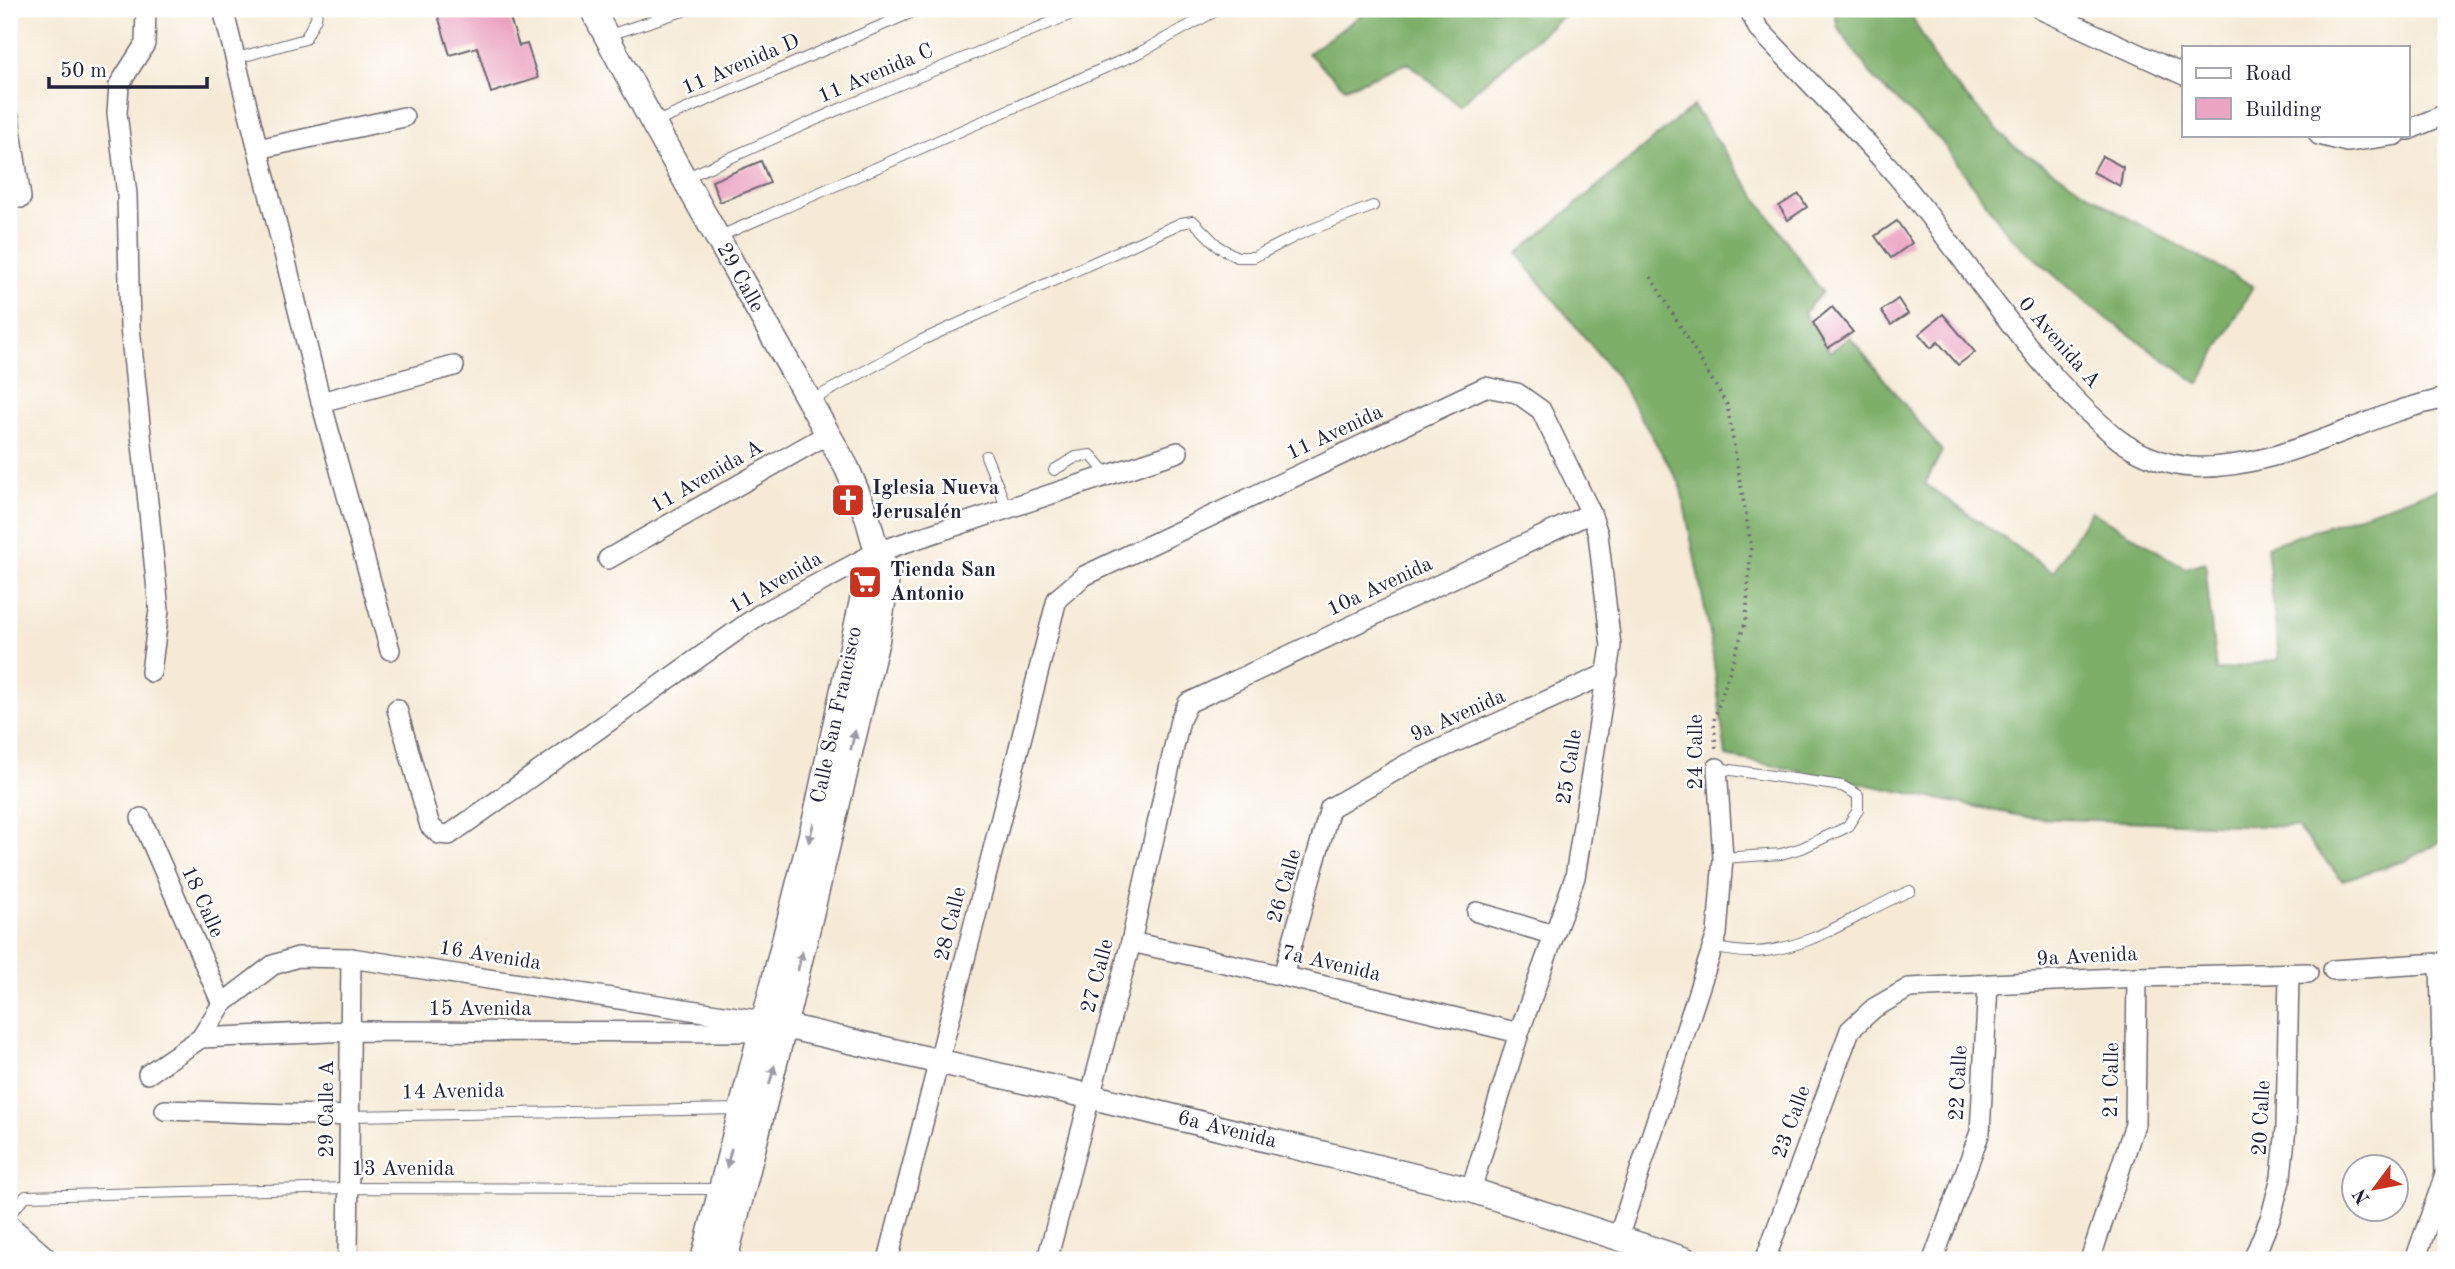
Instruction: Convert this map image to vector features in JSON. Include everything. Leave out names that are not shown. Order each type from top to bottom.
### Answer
[{"type":"main road","points":[[9,1229],[44,1260]]},
{"type":"street","points":[[146,9],[145,44],[119,85],[117,113],[127,195],[131,327],[159,610],[151,672]]},
{"type":"street","points":[[223,9],[321,402],[390,650]]},
{"type":"street","name":"29 Calle","points":[[592,9],[846,468],[867,516],[877,552]]},
{"type":"street","name":"0 Avenida A","points":[[1749,9],[1758,28],[1897,176],[2060,384],[2120,440],[2151,457],[2188,467],[2225,467],[2267,457],[2398,411],[2446,398]]},
{"type":"street","points":[[2040,9],[2182,74]]},
{"type":"street","points":[[2410,129],[2446,114]]},
{"type":"street","points":[[9,117],[21,198]]},
{"type":"street","points":[[258,149],[404,117]]},
{"type":"street","points":[[2323,136],[2347,142],[2391,136]]},
{"type":"street","points":[[321,402],[454,366]]},
{"type":"street","name":"25 Calle","points":[[1471,1190],[1519,1033],[1575,877],[1611,646],[1598,534],[1591,513],[1541,410],[1517,393],[1485,387]]},
{"type":"street","name":"11 Avenida","points":[[1057,599],[1084,576],[1485,387]]},
{"type":"street","name":"11 Avenida A","points":[[608,559],[828,434]]},
{"type":"street","name":"11 Avenida","points":[[397,709],[430,826],[439,834],[449,835],[759,615],[877,552],[1178,452]]},
{"type":"street","name":"10a Avenida","points":[[1188,703],[1591,513]]},
{"type":"street","name":"Calle San Francisco","points":[[703,1260],[741,1109],[769,1027],[877,640],[888,572],[877,552]]},
{"type":"street","name":"28 Calle","points":[[888,1260],[1057,599]]},
{"type":"street","name":"9a Avenida","points":[[1330,807],[1406,764],[1608,673]]},
{"type":"street","name":"27 Calle","points":[[1048,1260],[1131,942],[1180,720],[1188,703]]},
{"type":"street","name":"24 Calle","points":[[1618,1238],[1717,934],[1723,858],[1717,768]]},
{"type":"street","name":"26 Calle","points":[[1283,976],[1330,807]]},
{"type":"street","name":"18 Calle","points":[[141,818],[222,1004]]},
{"type":"street","points":[[1477,912],[1554,935]]},
{"type":"street","name":"7a Avenida","points":[[1131,942],[1519,1033]]},
{"type":"street","name":"16 Avenida","points":[[222,1004],[273,965],[298,957],[351,958],[769,1027]]},
{"type":"street","name":"29 Calle A","points":[[348,1260],[351,958]]},
{"type":"street","points":[[2333,970],[2443,961],[2446,1175],[2415,1260]]},
{"type":"street","name":"9a Avenida","points":[[1874,1008],[1909,988],[2137,977],[2298,973]]},
{"type":"street","name":"20 Calle","points":[[2253,1260],[2271,1216],[2281,1177],[2298,973]]},
{"type":"street","name":"21 Calle","points":[[2090,1260],[2135,1124],[2137,977]]},
{"type":"street","name":"22 Calle","points":[[1933,1260],[1980,1132],[1987,985]]},
{"type":"street","points":[[148,1074],[201,1038],[222,1004]]},
{"type":"street","name":"23 Calle","points":[[1765,1260],[1850,1030],[1874,1008]]},
{"type":"street","name":"Calle San Francisco","points":[[725,1260],[769,1027]]},
{"type":"street","name":"15 Avenida","points":[[201,1038],[350,1031],[769,1027]]},
{"type":"street","name":"6a Avenida","points":[[769,1027],[1089,1097],[1471,1190],[1686,1260]]},
{"type":"street","name":"14 Avenida","points":[[165,1110],[350,1116]]},
{"type":"lane","points":[[234,59],[305,39],[316,18],[317,9]]},
{"type":"lane","points":[[606,36],[689,9]]},
{"type":"lane","name":"11 Avenida D","points":[[653,123],[920,9]]},
{"type":"lane","name":"11 Avenida C","points":[[684,179],[842,108],[1084,9]]},
{"type":"lane","points":[[717,237],[1141,52],[1219,9]]},
{"type":"lane","points":[[810,401],[922,340],[1181,223],[1194,221],[1219,247],[1237,257],[1254,257],[1302,233],[1373,206]]},
{"type":"lane","points":[[1054,470],[1076,457],[1091,455],[1109,475]]},
{"type":"lane","points":[[986,456],[1007,509]]},
{"type":"lane","points":[[1717,768],[1842,786],[1858,795],[1858,810],[1847,827],[1802,848],[1781,855],[1723,858]]},
{"type":"lane","points":[[1712,948],[1754,952],[1802,942],[1835,930],[1910,891]]},
{"type":"lane","name":"14 Avenida","points":[[350,1116],[741,1109]]},
{"type":"lane","name":"13 Avenida","points":[[9,1215],[26,1196],[349,1188],[721,1189]]},
{"type":"path","name":"24 Calle","points":[[1651,277],[1727,405],[1751,545],[1746,620],[1714,720],[1717,768]]},
{"type":"green space","points":[[1370,9],[1571,9],[1458,105],[1408,63],[1345,88],[1308,53]]},
{"type":"green space","points":[[1834,9],[1908,9],[1941,70],[2011,144],[2117,212],[2253,286],[2199,384],[2088,305],[2008,234],[1941,141],[1876,81],[1838,28]]},
{"type":"green space","points":[[1693,106],[1822,292],[1804,313],[1830,352],[1850,337],[1942,451],[1925,484],[2053,572],[2091,511],[2186,568],[2205,562],[2216,671],[2279,659],[2267,546],[2446,486],[2446,839],[2404,861],[2342,880],[2297,827],[2031,818],[1726,756],[1710,634],[1680,484],[1617,377],[1517,254]]},
{"type":"building","points":[[436,9],[507,9],[519,46],[527,44],[538,78],[491,93],[477,47],[450,55]]},
{"type":"building","points":[[2102,156],[2123,167],[2120,186],[2093,172]]},
{"type":"building","points":[[761,161],[770,183],[720,202],[712,181]]},
{"type":"building","points":[[1799,194],[1807,207],[1788,220],[1779,206]]},
{"type":"building","points":[[1897,221],[1912,243],[1891,258],[1875,236]]},
{"type":"building","points":[[1898,299],[1908,314],[1891,325],[1881,311]]},
{"type":"building","points":[[1832,307],[1853,332],[1828,348],[1813,323]]},
{"type":"building","points":[[1943,314],[1975,352],[1958,365],[1938,342],[1931,348],[1919,334]]},
{"type":"place","name":"Iglesia Nueva Jerusalén","points":[[848,500]]},
{"type":"place","name":"Tienda San Antonio","points":[[865,582]]}]
